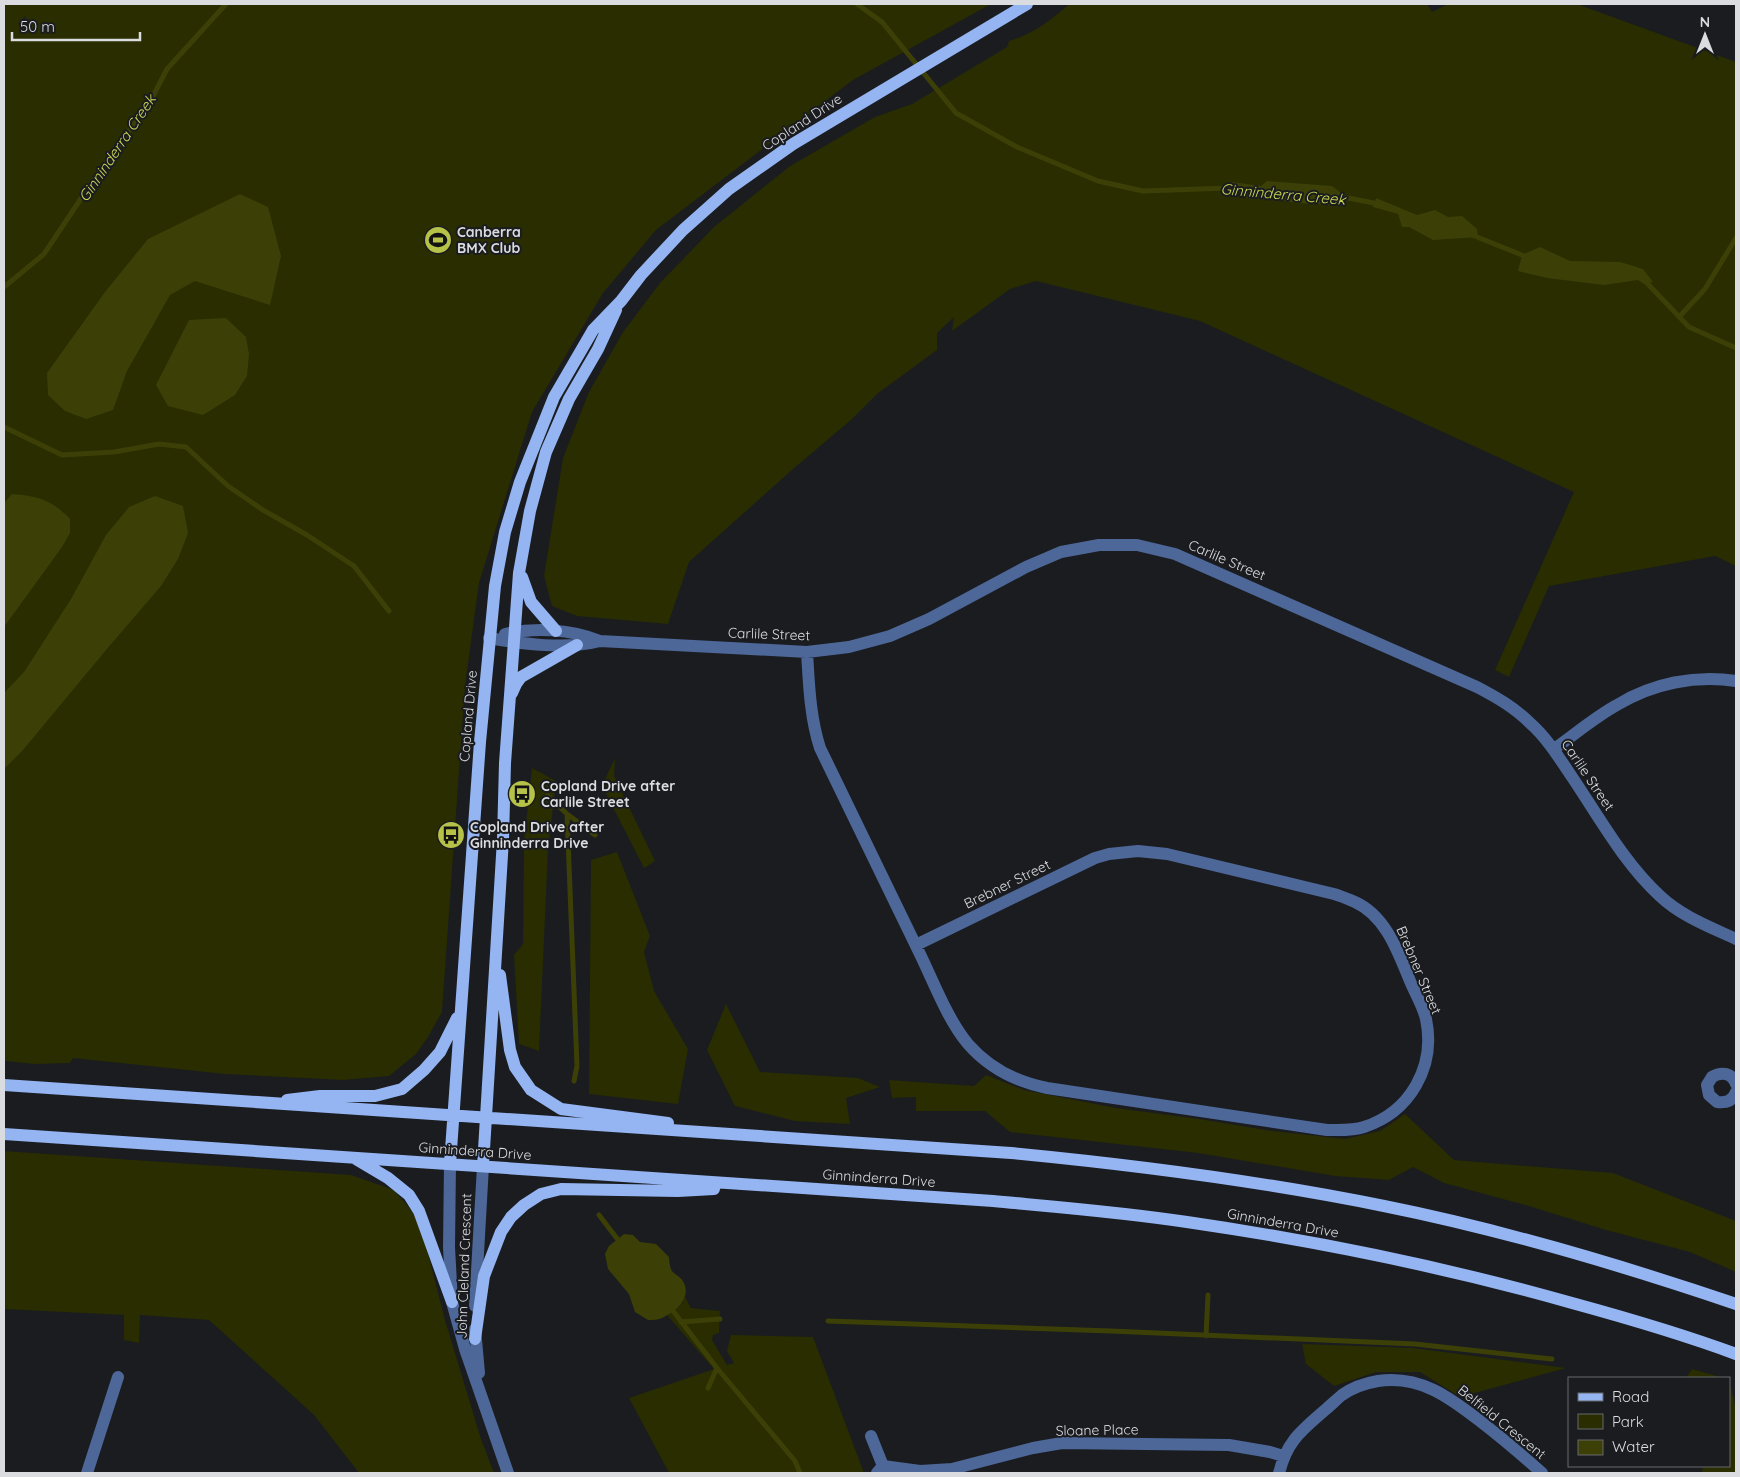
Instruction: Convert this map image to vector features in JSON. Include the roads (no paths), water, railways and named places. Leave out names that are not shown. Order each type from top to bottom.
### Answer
[{"type":"main road","name":"Copland Drive","points":[[450,1164],[480,742],[495,586],[505,532],[520,482],[554,397],[592,330],[621,301],[641,275],[683,230],[729,189],[793,144],[1027,4]]},
{"type":"main road","name":"Copland Drive","points":[[483,1166],[503,839],[505,763],[520,570],[530,511],[546,452],[569,399],[621,301]]},
{"type":"main road","points":[[592,330],[603,338]]},
{"type":"main road","points":[[520,570],[531,602],[556,631]]},
{"type":"main road","points":[[510,698],[521,677],[577,645]]},
{"type":"main road","points":[[496,950],[510,1050],[515,1067],[531,1090],[561,1109],[683,1129]]},
{"type":"main road","points":[[252,1103],[320,1096],[375,1096],[402,1089],[424,1070],[440,1052],[453,1029],[462,1007]]},
{"type":"main road","points":[[4,1086],[454,1117],[712,1131],[778,1138],[1106,1162],[1202,1174],[1386,1206],[1534,1241],[1655,1276],[1736,1304]]},
{"type":"main road","name":"Ginninderra Drive","points":[[4,1134],[483,1166],[679,1185],[779,1187],[993,1200],[1185,1221],[1368,1253],[1526,1290],[1628,1318],[1736,1354]]},
{"type":"main road","points":[[353,1157],[388,1178],[410,1195],[419,1211],[452,1302]]},
{"type":"main road","points":[[475,1338],[484,1276],[500,1232],[511,1217],[524,1205],[541,1194],[561,1189],[679,1185]]},
{"type":"street","name":"Carlile Street","points":[[490,638],[514,637],[577,645],[600,642],[807,652],[849,647],[890,636],[929,619],[1026,567],[1061,552],[1099,545],[1138,546],[1175,554],[1476,687],[1506,703],[1532,724],[1554,749],[1636,872],[1661,898],[1707,926],[1736,939]]},
{"type":"street","name":"Carlile Street","points":[[514,637],[524,630],[556,631],[580,634],[600,642]]},
{"type":"street","name":"Brebner Street","points":[[807,652],[809,694],[814,730],[820,748],[916,945],[952,1018],[968,1044],[990,1065],[1004,1073],[1039,1086],[1327,1130],[1352,1130],[1387,1117],[1406,1100],[1420,1080],[1428,1056],[1429,1043],[1426,1018],[1395,945],[1383,925],[1366,908],[1334,894],[1167,854],[1138,851],[1109,854],[1095,858],[916,945]]},
{"type":"street","points":[[1554,749],[1616,705],[1639,693],[1662,685],[1684,681],[1722,679],[1736,681]]},
{"type":"street","points":[[1735,1098],[1722,1103],[1717,1102],[1709,1096],[1707,1085],[1712,1077],[1722,1073],[1732,1076],[1736,1084]]},
{"type":"street","name":"John Cleland Crescent","points":[[450,1164],[449,1247],[452,1302],[465,1349],[508,1473]]},
{"type":"street","name":"John Cleland Crescent","points":[[481,1396],[475,1338],[483,1166]]},
{"type":"street","points":[[87,1473],[118,1377]]},
{"type":"street","name":"Belfield Crescent","points":[[1280,1473],[1283,1456],[1289,1446],[1304,1428],[1344,1394],[1367,1383],[1393,1379],[1418,1382],[1442,1394],[1520,1453],[1542,1473]]},
{"type":"street","name":"Sloane Place","points":[[871,1436],[880,1470],[920,1472],[952,1470],[1034,1448],[1062,1443],[1229,1445],[1283,1456]]},
{"type":"water","points":[[1267,181],[1332,186],[1348,198],[1332,205],[1297,203],[1261,197],[1249,199],[1225,187],[1232,182],[1261,186]]},
{"type":"water","points":[[240,194],[268,207],[281,256],[270,305],[195,281],[170,295],[127,371],[113,410],[86,419],[65,411],[48,395],[47,373],[105,292],[148,239]]},
{"type":"water","points":[[1376,198],[1417,215],[1435,210],[1448,217],[1462,216],[1477,229],[1478,237],[1433,240],[1409,227],[1402,227],[1398,214],[1373,207]]},
{"type":"water","points":[[1540,247],[1570,261],[1620,262],[1643,269],[1653,282],[1644,284],[1638,280],[1604,285],[1547,278],[1518,271],[1522,255]]},
{"type":"water","points":[[226,318],[246,337],[249,354],[247,376],[235,395],[203,415],[168,406],[156,385],[189,320]]},
{"type":"water","points":[[12,494],[44,500],[57,507],[70,519],[70,533],[4,627],[4,503]]},
{"type":"water","points":[[155,496],[183,506],[188,533],[178,559],[161,586],[23,750],[4,767],[4,693],[24,672],[71,599],[106,535],[129,507]]},
{"type":"water","points":[[624,1234],[633,1235],[640,1242],[656,1244],[669,1257],[672,1271],[684,1283],[686,1294],[681,1304],[662,1318],[648,1320],[635,1312],[629,1294],[608,1269],[605,1254],[609,1246]]},
{"type":"waterway","name":"Ginninderra Creek","points":[[4,287],[44,254],[90,185],[150,102],[167,69],[226,4]]},
{"type":"waterway","name":"Ginninderra Creek","points":[[857,4],[882,22],[956,113],[1017,147],[1098,181],[1143,191],[1230,188]]},
{"type":"waterway","name":"Ginninderra Creek","points":[[1343,197],[1379,204]]},
{"type":"waterway","name":"Ginninderra Creek","points":[[1472,235],[1527,257]]},
{"type":"waterway","points":[[1679,317],[1705,289],[1736,238]]},
{"type":"waterway","name":"Ginninderra Creek","points":[[1644,280],[1689,327],[1736,348]]},
{"type":"waterway","points":[[4,427],[62,455],[114,452],[159,444],[186,447],[228,486],[263,510],[307,535],[354,566],[389,611]]},
{"type":"waterway","points":[[548,796],[567,814],[577,1066],[574,1081]]},
{"type":"waterway","points":[[567,814],[595,835]]},
{"type":"waterway","points":[[599,1215],[622,1245]]},
{"type":"waterway","points":[[1206,1336],[1208,1295]]},
{"type":"waterway","points":[[670,1307],[717,1368],[795,1461],[800,1473]]},
{"type":"waterway","points":[[681,1322],[720,1319]]},
{"type":"waterway","points":[[828,1321],[1415,1344],[1552,1359]]},
{"type":"waterway","points":[[708,1388],[717,1368]]},
{"type":"place","name":"Canberra BMX Club","points":[[438,240]]},
{"type":"place","name":"Copland Drive after Carlile Street","points":[[522,794]]},
{"type":"place","name":"Copland Drive after Ginninderra Drive","points":[[451,835]]}]
